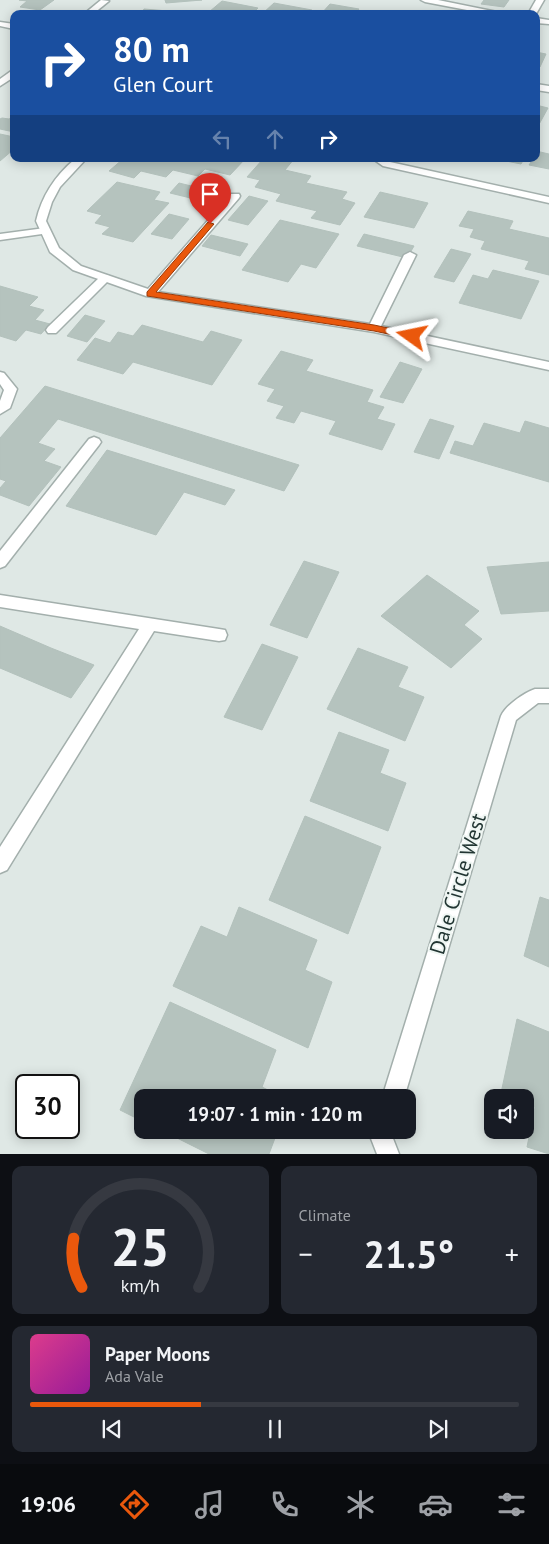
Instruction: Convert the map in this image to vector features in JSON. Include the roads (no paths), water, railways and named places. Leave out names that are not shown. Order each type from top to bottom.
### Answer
[{"type":"street","points":[[424,0],[480,10]]},
{"type":"street","points":[[93,10],[105,1]]},
{"type":"street","points":[[0,83],[10,75]]},
{"type":"street","points":[[78,162],[50,192],[41,222],[54,250],[77,268],[150,294],[374,328],[549,366]]},
{"type":"street","points":[[383,162],[549,200]]},
{"type":"street","points":[[150,294],[234,196]]},
{"type":"street","points":[[0,237],[45,231]]},
{"type":"street","points":[[374,328],[410,255]]},
{"type":"street","points":[[52,330],[105,278]]},
{"type":"street","points":[[0,376],[11,389],[5,405],[0,410]]},
{"type":"street","points":[[0,562],[94,442]]},
{"type":"street","points":[[0,601],[219,635]]},
{"type":"street","points":[[0,864],[150,624]]},
{"type":"street","name":"Dale Circle West","points":[[396,1089],[509,716],[535,696],[549,696]]},
{"type":"street","points":[[382,1139],[388,1154]]}]
